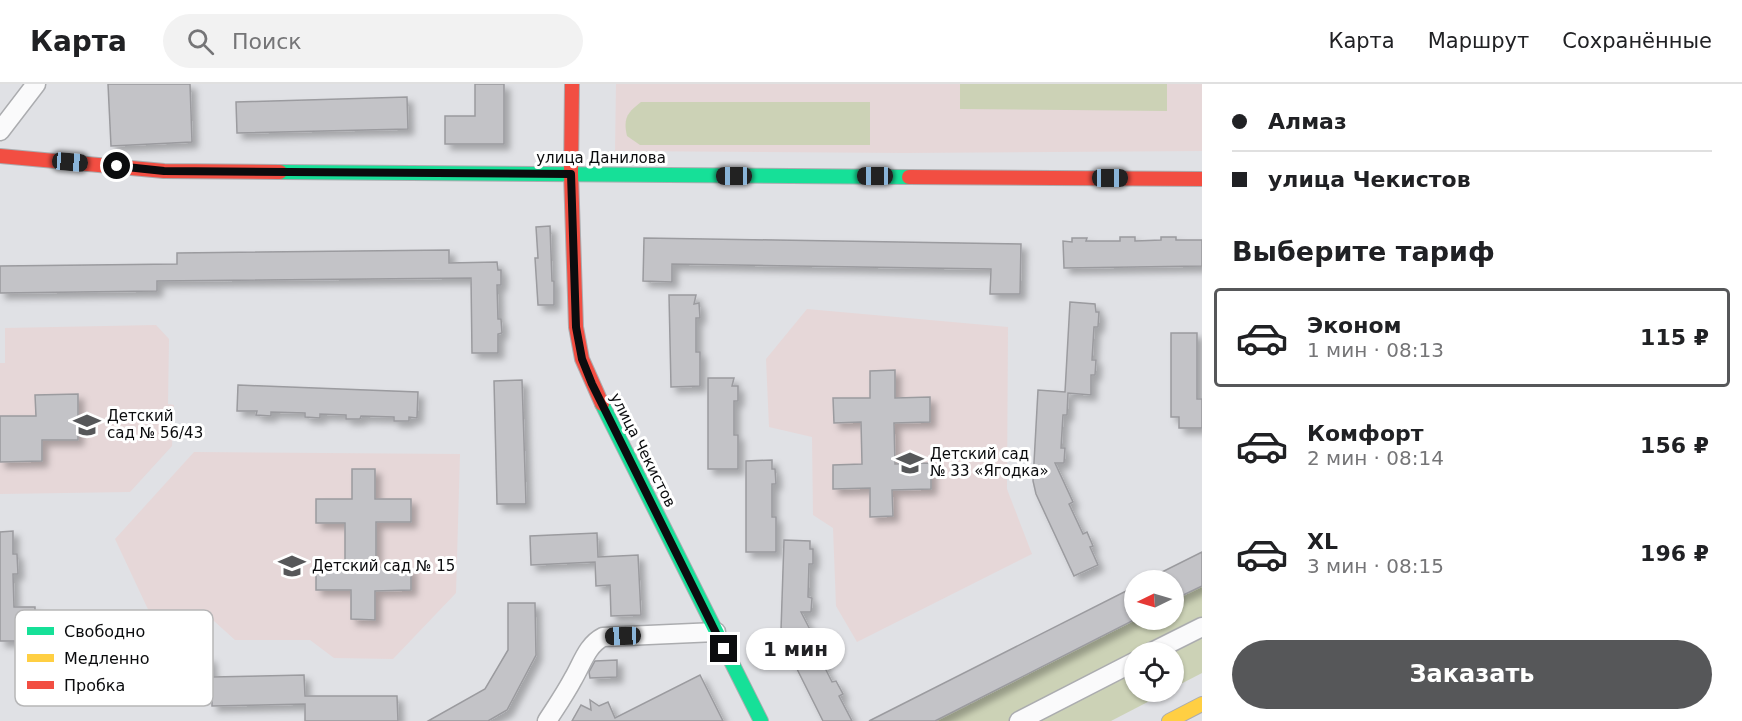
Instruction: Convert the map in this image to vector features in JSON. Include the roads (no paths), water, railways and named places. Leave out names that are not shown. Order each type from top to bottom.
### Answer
[{"type":"street","points":[[0,131],[36,84]]},
{"type":"street","name":"улица Чекистов","points":[[572,84],[571,174],[576,327],[582,359],[592,384],[760,721]]},
{"type":"street","name":"улица Данилова","points":[[0,156],[164,171],[1202,179]]},
{"type":"street","points":[[1172,642],[1202,627]]},
{"type":"street","points":[[547,721],[586,653],[596,641],[603,637],[716,632]]},
{"type":"street","points":[[1019,721],[1124,667]]},
{"type":"street","points":[[1169,721],[1202,704]]},
{"type":"place","name":"Детский сад № 56/43","points":[[87,425]]},
{"type":"place","name":"Детский сад № 33 «Ягодка»","points":[[910,463]]},
{"type":"place","name":"Детский сад № 15","points":[[292,566]]}]
